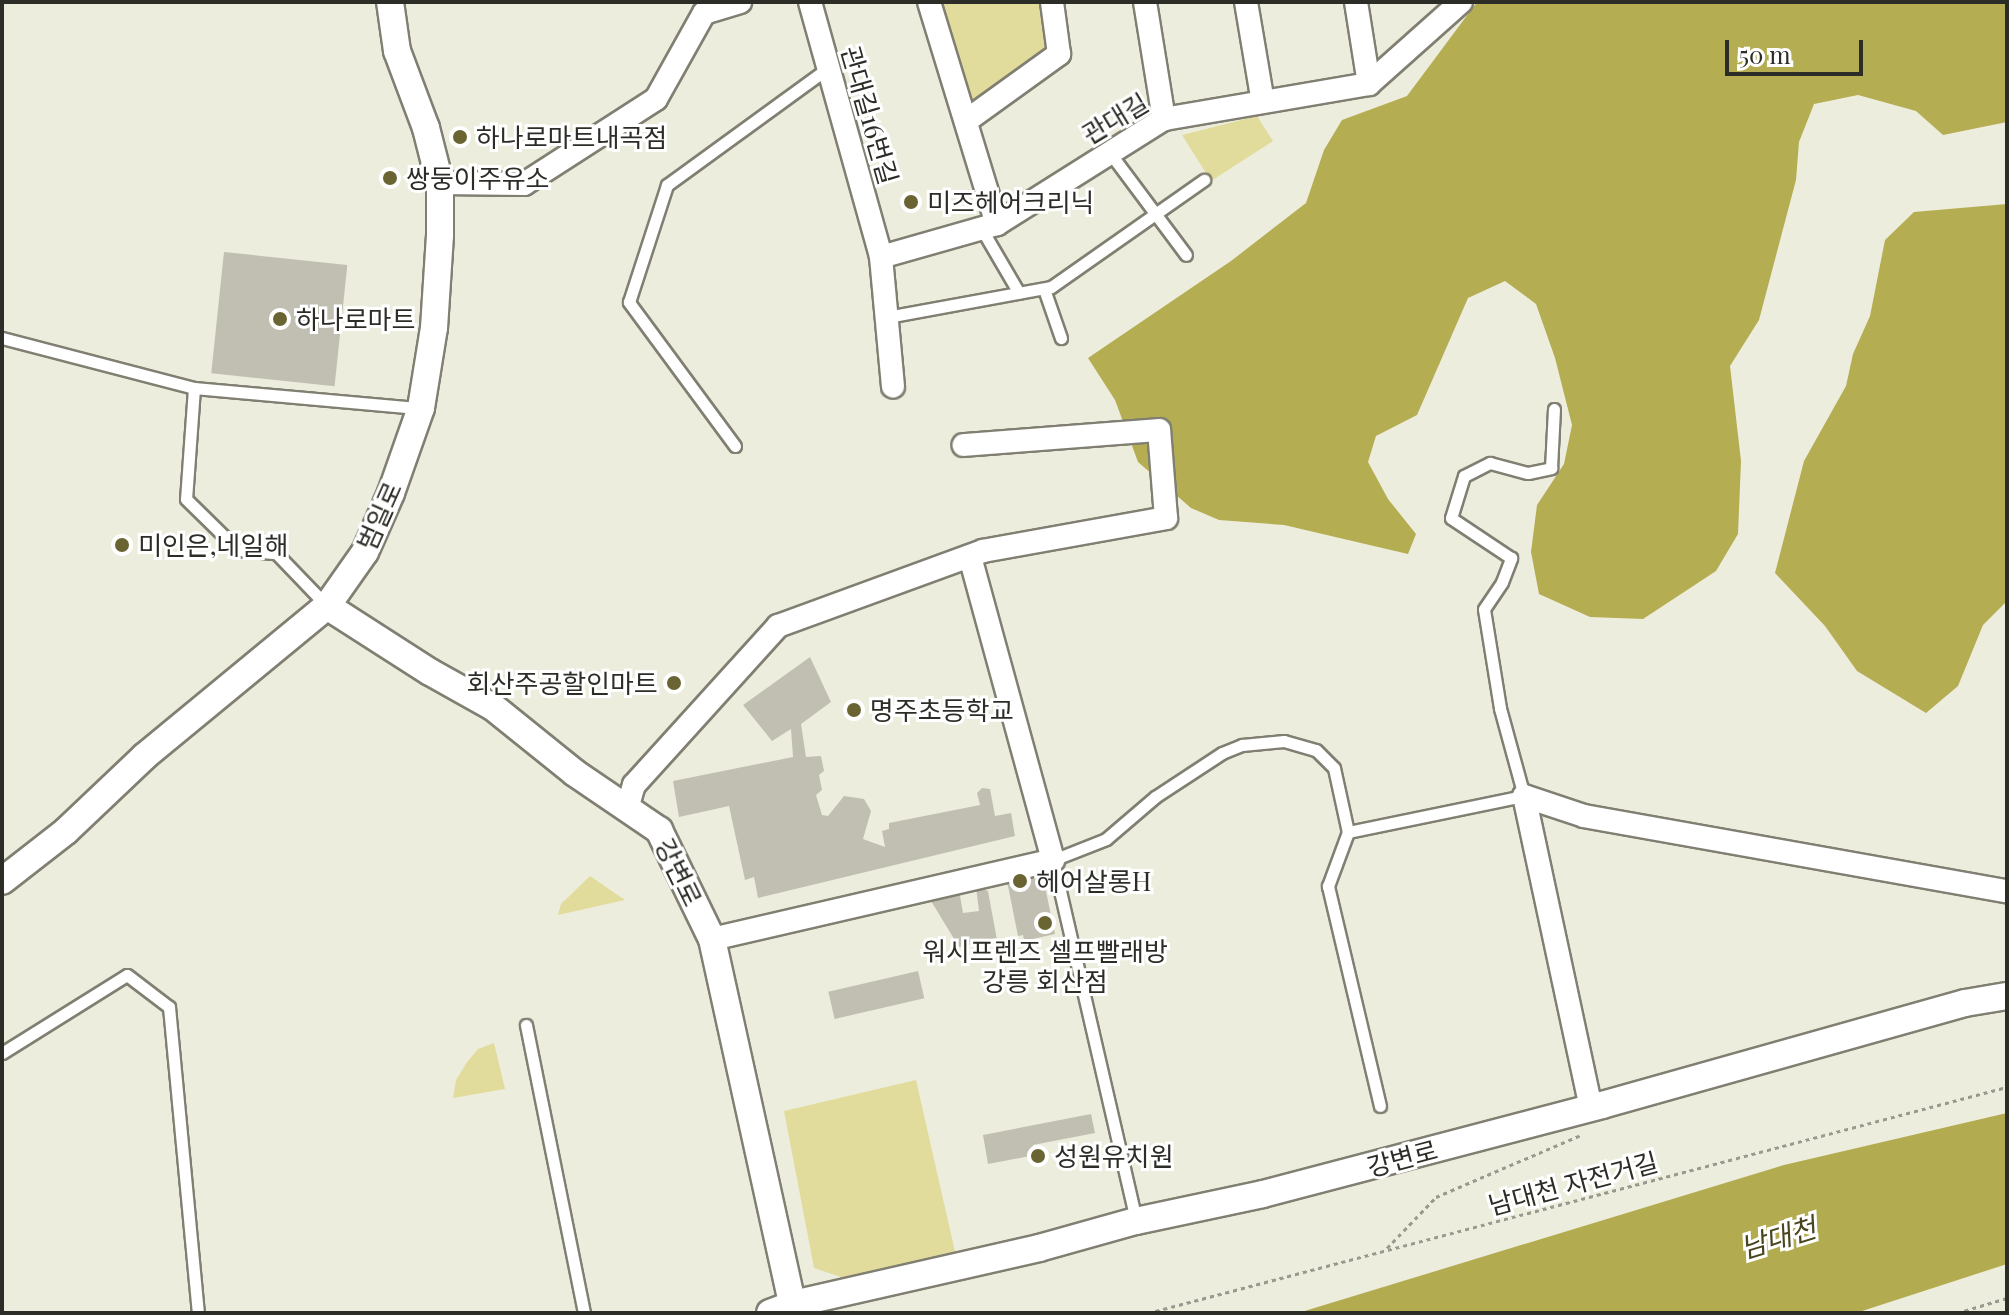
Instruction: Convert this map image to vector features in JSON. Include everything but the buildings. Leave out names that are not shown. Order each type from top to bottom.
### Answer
[{"type":"street","name":"범일로","points":[[2,881],[66,831],[145,756],[327,606],[365,552],[391,493],[421,408],[434,328],[440,183],[426,128],[397,51],[390,2]]},
{"type":"street","points":[[440,183],[524,184],[656,99],[704,13],[740,2]]},
{"type":"street","name":"관대길16번길","points":[[810,2],[881,257],[893,386]]},
{"type":"street","points":[[929,2],[966,121],[989,226]]},
{"type":"street","points":[[966,121],[1059,54],[1052,2]]},
{"type":"street","points":[[1145,2],[1164,119]]},
{"type":"street","points":[[1246,2],[1263,102]]},
{"type":"street","points":[[1356,2],[1369,84]]},
{"type":"street","points":[[1369,84],[1461,2]]},
{"type":"street","name":"관대길","points":[[881,257],[989,226],[1164,119],[1369,84]]},
{"type":"street","points":[[627,809],[634,785],[778,626],[970,556],[1166,518],[1159,430],[964,445]]},
{"type":"street","points":[[712,939],[1053,860],[970,556]]},
{"type":"street","name":"강변로","points":[[327,606],[430,672],[493,707],[575,773],[659,830],[712,939],[785,1310],[1136,1221],[1263,1194],[1591,1108],[1965,1003],[2007,996]]},
{"type":"street","points":[[1524,796],[1584,816],[2007,891]]},
{"type":"street","points":[[1524,796],[1591,1108]]},
{"type":"lane","points":[[735,446],[629,302],[667,185],[828,68]]},
{"type":"lane","points":[[1110,153],[1186,255]]},
{"type":"lane","points":[[887,317],[1044,289],[1204,180]]},
{"type":"lane","points":[[989,226],[1019,293]]},
{"type":"lane","points":[[1044,289],[1061,338]]},
{"type":"lane","points":[[2,338],[194,388],[421,408]]},
{"type":"lane","points":[[194,388],[186,499],[238,550],[276,553],[327,606]]},
{"type":"lane","points":[[1348,832],[1524,796],[1500,708],[1484,609],[1502,582],[1511,558],[1451,518],[1464,476],[1490,463],[1528,473],[1551,468],[1554,409]]},
{"type":"lane","points":[[1136,1221],[1053,860],[1106,839],[1155,797],[1222,753],[1242,745],[1284,741],[1316,750],[1334,768],[1348,832],[1328,886],[1380,1106]]},
{"type":"lane","points":[[2,1053],[127,975],[169,1007],[198,1313]]},
{"type":"lane","points":[[526,1025],[584,1313]]},
{"type":"path","name":"남대천 자전거길","points":[[1148,1313],[2007,1087]]},
{"type":"path","points":[[1384,1251],[1436,1197],[1582,1134]]},
{"type":"path","points":[[1957,1313],[2007,1298]]},
{"type":"shaded area","points":[[929,2],[1052,2],[1059,54],[966,121]]},
{"type":"shaded area","points":[[1477,2],[2007,2],[2007,122],[1943,135],[1916,111],[1858,95],[1814,104],[1799,142],[1796,180],[1759,320],[1730,366],[1741,461],[1738,534],[1716,571],[1643,619],[1590,617],[1539,594],[1531,552],[1537,505],[1564,464],[1572,425],[1555,358],[1536,304],[1505,281],[1468,298],[1417,415],[1376,436],[1368,462],[1388,499],[1416,534],[1408,554],[1284,525],[1219,520],[1191,508],[1138,462],[1115,400],[1088,358],[1231,261],[1306,203],[1324,150],[1342,120],[1407,96]]},
{"type":"shaded area","points":[[1257,116],[1273,141],[1211,181],[1182,135]]},
{"type":"shaded area","points":[[2007,204],[2007,601],[1983,625],[1958,686],[1926,713],[1857,671],[1825,626],[1775,573],[1804,461],[1846,386],[1853,354],[1870,316],[1885,240],[1914,212]]},
{"type":"shaded area","points":[[590,876],[625,900],[558,915],[561,904]]},
{"type":"shaded area","points":[[494,1043],[505,1089],[453,1098],[456,1080],[467,1062],[478,1049]]},
{"type":"shaded area","points":[[916,1080],[956,1256],[853,1281],[814,1268],[784,1111]]},
{"type":"water","name":"남대천","points":[[2007,1113],[2007,1264],[1856,1313],[1298,1313],[1784,1165]]},
{"type":"place","name":"하나로마트내곡점","points":[[460,137]]},
{"type":"place","name":"쌍둥이주유소","points":[[390,178]]},
{"type":"place","name":"미즈헤어크리닉","points":[[911,202]]},
{"type":"place","name":"하나로마트","points":[[280,319]]},
{"type":"place","name":"미인은,네일해","points":[[122,545]]},
{"type":"place","name":"회산주공할인마트","points":[[674,683]]},
{"type":"place","name":"명주초등학교","points":[[854,710]]},
{"type":"place","name":"헤어살롱H","points":[[1020,881]]},
{"type":"place","name":"워시프렌즈 셀프빨래방 강릉 회산점","points":[[1045,923]]},
{"type":"place","name":"성원유치원","points":[[1038,1156]]}]
